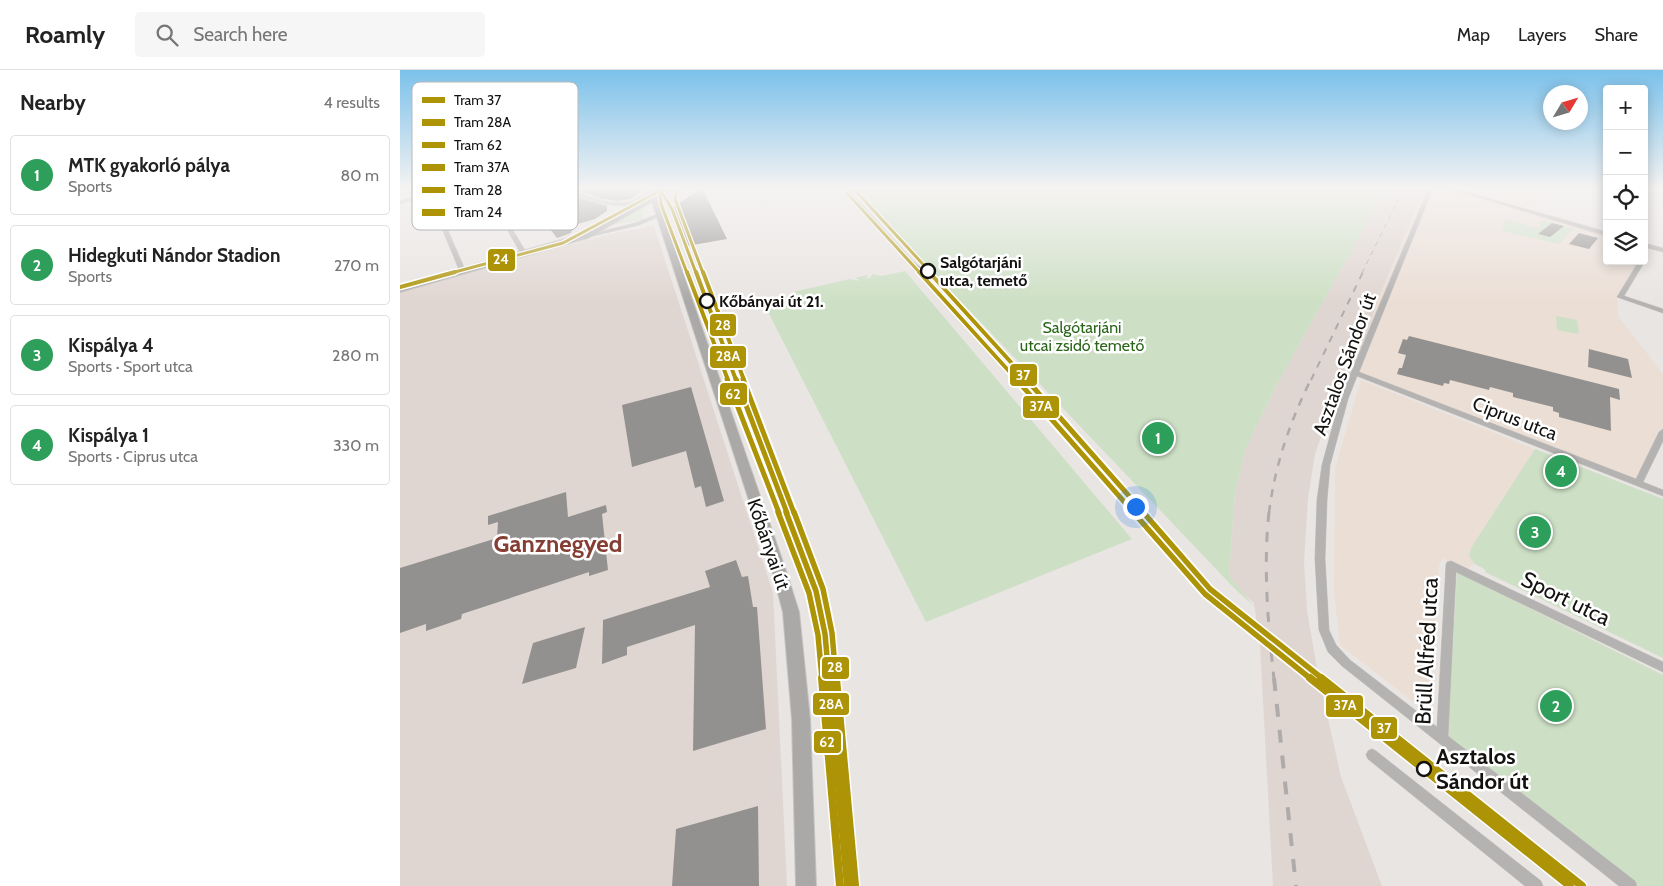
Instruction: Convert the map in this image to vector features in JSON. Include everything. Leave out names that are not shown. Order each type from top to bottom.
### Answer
[{"type":"main road","points":[[400,284],[462,270],[585,236],[600,226]]},
{"type":"main road","name":"Kőbányai út","points":[[663,226],[780,574],[791,612],[801,719],[806,886]]},
{"type":"main road","points":[[400,289],[594,230]]},
{"type":"street","points":[[585,236],[628,226]]},
{"type":"street","points":[[879,226],[911,262],[928,276]]},
{"type":"street","name":"Asztalos Sándor út","points":[[1415,226],[1344,399],[1328,459],[1322,500],[1320,559],[1324,630],[1331,648],[1346,663],[1442,739]]},
{"type":"street","points":[[1580,226],[1603,233]]},
{"type":"street","points":[[594,230],[615,229]]},
{"type":"street","points":[[446,230],[462,270]]},
{"type":"street","points":[[510,230],[523,252]]},
{"type":"street","points":[[594,230],[604,232]]},
{"type":"street","points":[[1648,248],[1663,250]]},
{"type":"street","points":[[1640,265],[1620,297],[1663,311]]},
{"type":"street","name":"Ciprus utca","points":[[1355,373],[1663,493]]},
{"type":"street","points":[[1638,484],[1663,432]]},
{"type":"street","name":"Sport utca","points":[[1451,565],[1663,667]]},
{"type":"street","name":"Brüll Alfréd utca","points":[[1442,739],[1451,565]]},
{"type":"street","points":[[1442,739],[1630,886]]},
{"type":"street","points":[[1372,755],[1536,886]]},
{"type":"shaded area","points":[[654,226],[773,593],[787,886],[400,886],[400,291],[610,234]]},
{"type":"shaded area","points":[[1365,226],[1409,226],[1378,299],[1355,373],[1336,394],[1315,454],[1308,498],[1304,562],[1307,611],[1318,674],[1341,777],[1382,886],[1273,886],[1260,646],[1254,603],[1236,587],[1229,576],[1235,491],[1246,448],[1276,386]]},
{"type":"shaded area","points":[[1409,226],[1590,226],[1603,230],[1603,265],[1637,265],[1617,296],[1618,316],[1663,374],[1663,432],[1638,484],[1355,373],[1378,299]]},
{"type":"shaded area","points":[[1361,380],[1535,449],[1469,556],[1475,564],[1466,569],[1443,558],[1439,564],[1428,710],[1424,710],[1340,645],[1334,592],[1335,468]]},
{"type":"green space","name":"Salgótarjáni utcai zsidó temető","points":[[889,226],[1365,226],[1276,386],[1246,448],[1235,491],[1229,576],[1254,606],[1237,591]]},
{"type":"green space","points":[[1503,226],[1529,226],[1536,228],[1539,226],[1564,226],[1573,229],[1559,244],[1502,231]]},
{"type":"green space","points":[[905,271],[1132,539],[926,622],[763,302],[795,295],[793,292],[850,279],[861,281],[855,278],[868,275],[866,279],[870,278],[873,274],[881,276]]},
{"type":"green space","points":[[1556,316],[1577,320],[1579,334],[1557,330]]},
{"type":"green space","points":[[1535,449],[1663,499],[1663,658],[1485,572],[1486,570],[1475,564],[1469,556],[1471,548]]},
{"type":"green space","points":[[1457,572],[1663,675],[1663,886],[1639,886],[1448,737]]},
{"type":"building","points":[[679,226],[721,226],[727,239],[687,246]]},
{"type":"building","points":[[1548,226],[1564,226],[1550,237],[1538,234]]},
{"type":"building","points":[[551,230],[572,230],[571,233],[557,238]]},
{"type":"building","points":[[1579,233],[1598,238],[1589,249],[1569,244]]},
{"type":"building","points":[[1409,336],[1619,389],[1620,400],[1610,397],[1611,431],[1559,417],[1559,413],[1553,411],[1553,407],[1513,397],[1513,393],[1490,387],[1489,390],[1450,380],[1449,384],[1444,383],[1443,386],[1397,374],[1399,368],[1402,368],[1406,355],[1398,353],[1403,339],[1407,340]]},
{"type":"building","points":[[1589,349],[1628,359],[1632,378],[1588,367]]},
{"type":"building","points":[[691,387],[724,501],[706,507],[701,486],[695,488],[686,451],[632,467],[622,405]]},
{"type":"building","points":[[566,492],[568,517],[606,505],[607,512],[602,514],[608,570],[589,576],[589,572],[462,614],[461,619],[426,631],[426,624],[400,633],[400,568],[497,538],[498,522],[488,525],[488,516]]},
{"type":"building","points":[[736,560],[742,577],[748,576],[753,607],[757,607],[766,729],[693,751],[695,625],[627,647],[627,655],[602,664],[603,620],[710,587],[705,571]]},
{"type":"building","points":[[585,627],[576,668],[522,684],[533,643]]},
{"type":"building","points":[[758,806],[759,886],[672,886],[676,829]]},
{"type":"railway","points":[[1362,273],[1385,226]]},
{"type":"railway","points":[[1311,380],[1363,272]]},
{"type":"railway","points":[[1269,513],[1275,477],[1284,444],[1296,411],[1311,379]]},
{"type":"railway","points":[[1269,512],[1266,575],[1274,679]]},
{"type":"railway","points":[[1274,678],[1296,886]]},
{"type":"tram line","name":"24","points":[[400,287],[563,243],[594,226]]},
{"type":"tram line","name":"62","points":[[669,226],[809,593],[818,635],[840,886]]},
{"type":"tram line","name":"28A","points":[[678,226],[816,591],[825,634],[848,886]]},
{"type":"tram line","name":"28","points":[[685,226],[823,589],[832,633],[855,885]]},
{"type":"tram line","name":"37A","points":[[877,226],[1048,414],[1205,594],[1570,886]]},
{"type":"tram line","name":"37","points":[[888,226],[1054,409],[1210,589],[1582,886]]},
{"type":"place","name":"Salgótarjáni utca, temető","points":[[928,271]]},
{"type":"place","name":"Kőbányai út 21.","points":[[707,301]]},
{"type":"place","name":"MTK gyakorló pálya","points":[[1158,438]]},
{"type":"place","name":"Kispálya 1","points":[[1561,471]]},
{"type":"place","name":"Kispálya 4","points":[[1535,532]]},
{"type":"place","name":"Hidegkuti Nándor Stadion","points":[[1556,706]]},
{"type":"place","name":"Asztalos Sándor út","points":[[1424,769]]},
{"type":"district","name":"Ganznegyed","points":[[558,544]]}]
